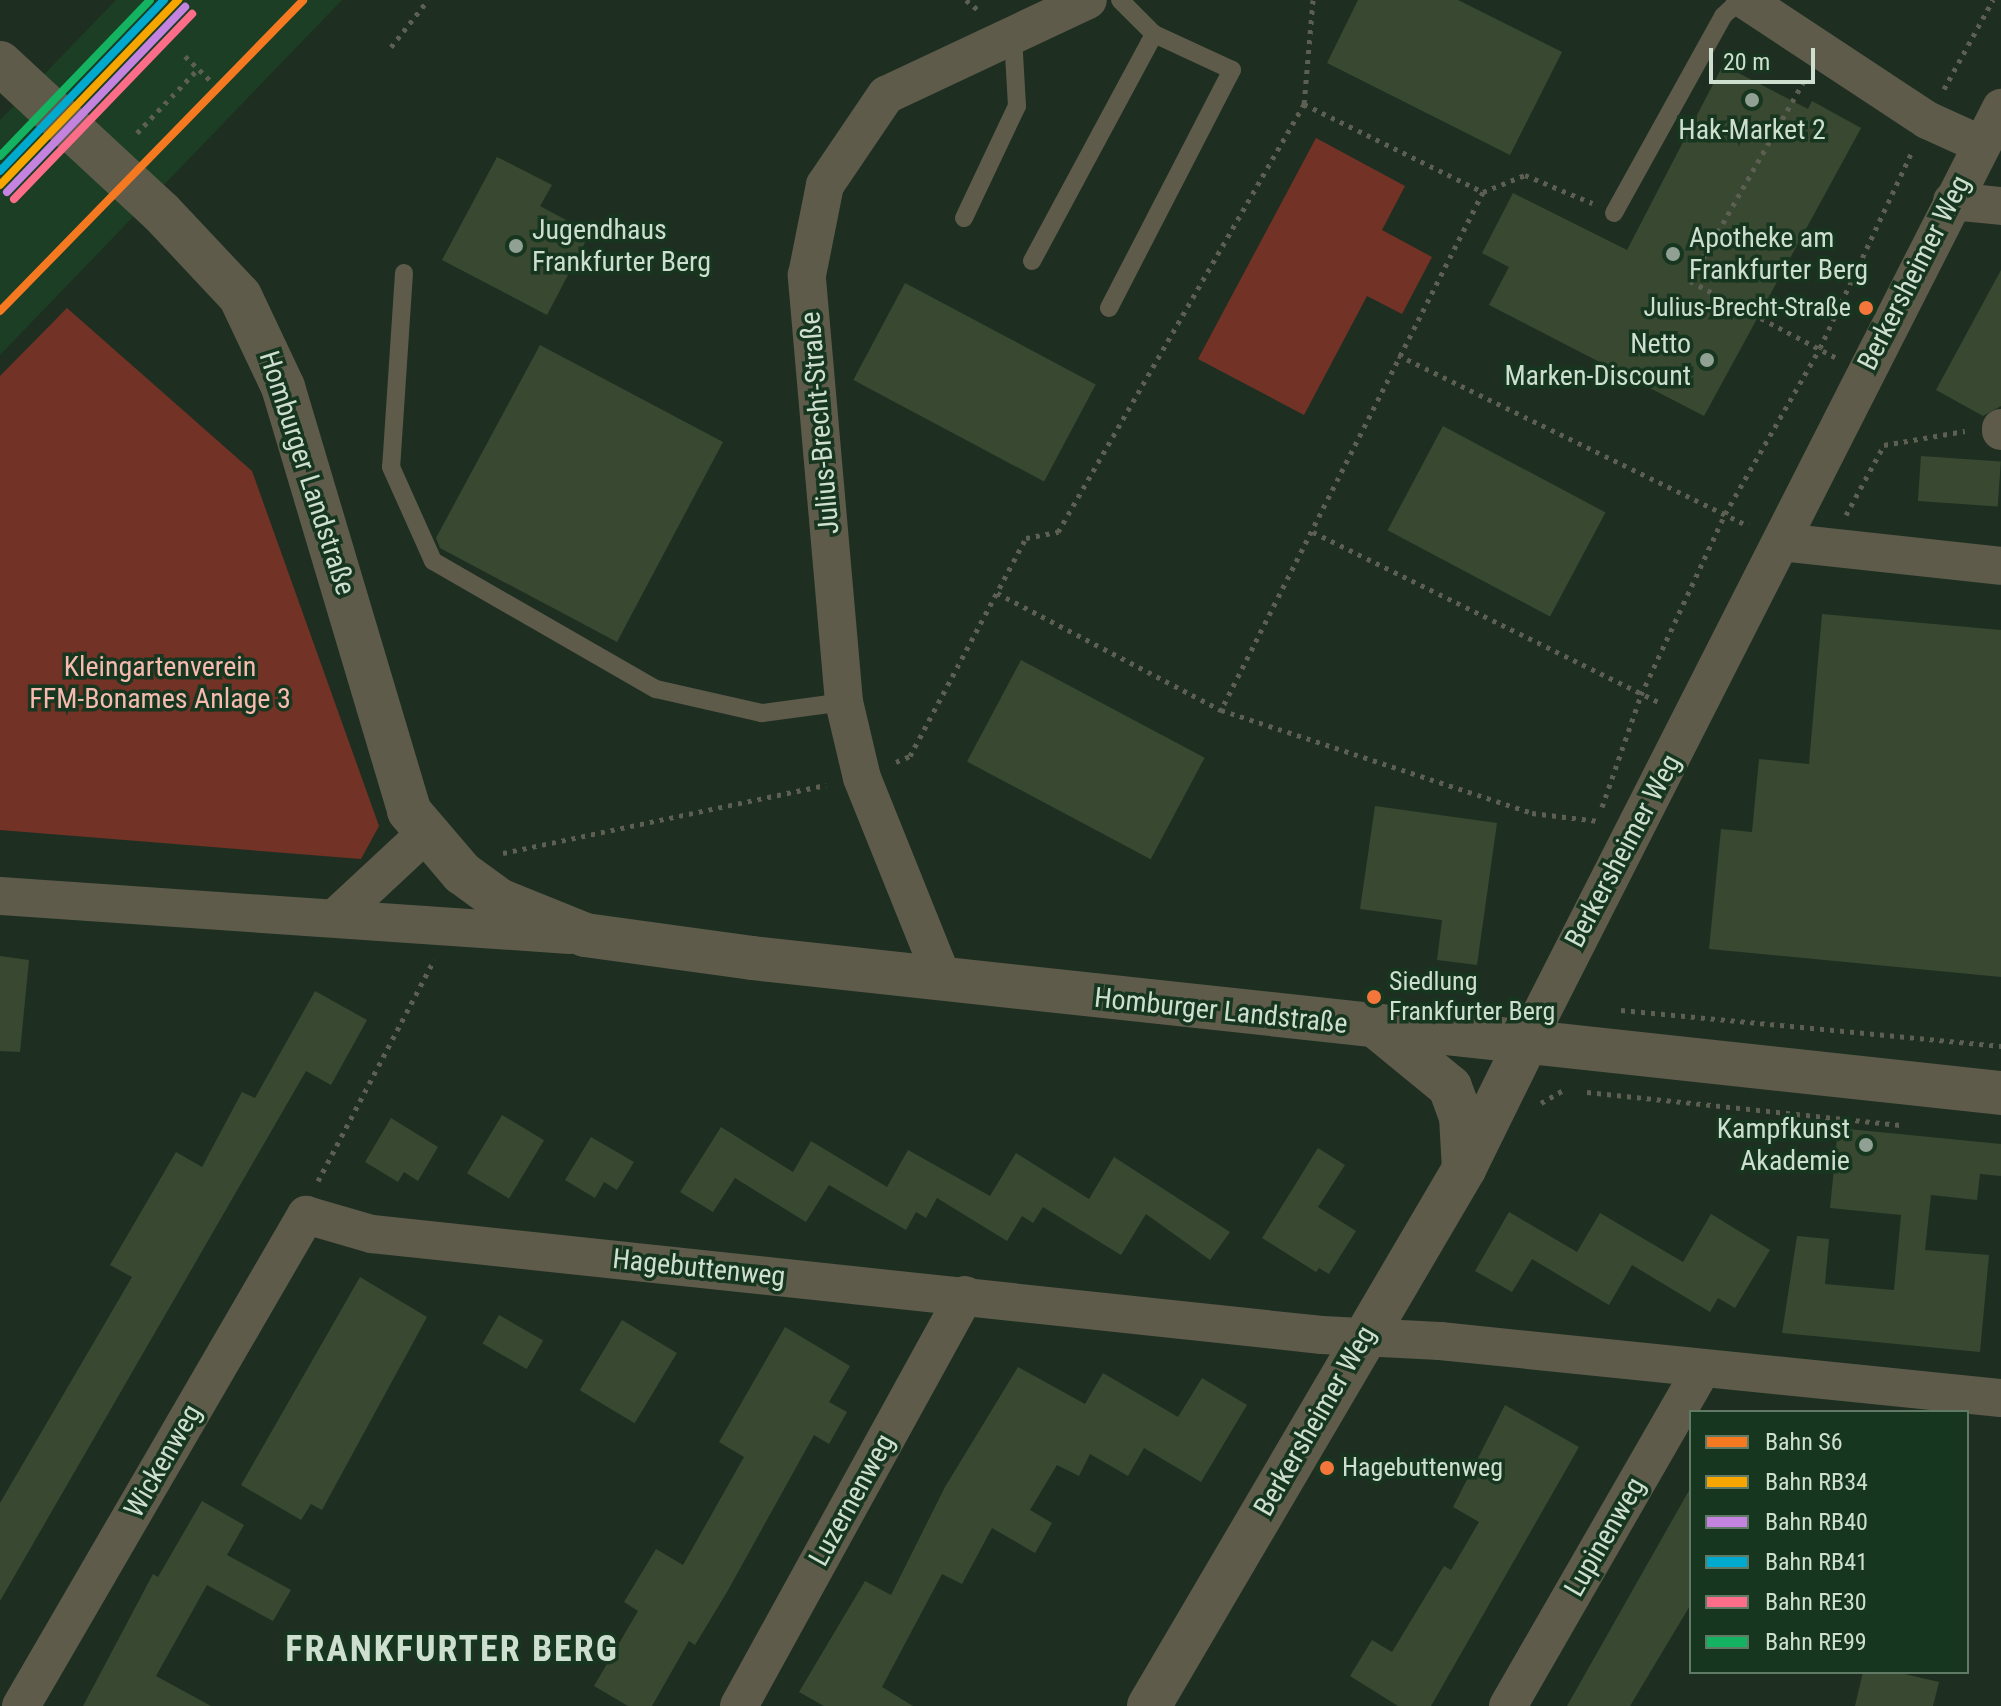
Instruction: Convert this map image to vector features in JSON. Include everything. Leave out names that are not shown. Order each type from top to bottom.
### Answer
[{"type":"street","name":"Julius-Brecht-Straße","points":[[942,977],[862,778],[844,702],[807,275],[825,185],[886,95],[1088,0]]},
{"type":"street","points":[[1742,0],[1823,49],[1927,120],[1980,144]]},
{"type":"street","name":"Homburger Landstraße","points":[[12,72],[207,257],[240,296],[283,387],[409,811],[425,834],[462,873],[499,900],[585,935]]},
{"type":"street","name":"Berkersheimer Weg","points":[[1149,1706],[1362,1336],[1464,1169],[1781,542],[1862,373],[2001,108]]},
{"type":"street","points":[[1952,201],[2001,206]]},
{"type":"street","points":[[1781,542],[2001,566]]},
{"type":"street","points":[[336,917],[425,834]]},
{"type":"street","name":"Homburger Landstraße","points":[[0,896],[336,917],[446,929],[585,935],[1378,1028],[2001,1093]]},
{"type":"street","points":[[1378,1028],[1450,1087],[1461,1117],[1464,1169]]},
{"type":"street","name":"Hagebuttenweg","points":[[306,1215],[372,1234],[2001,1398]]},
{"type":"street","name":"Wickenweg","points":[[21,1706],[306,1215]]},
{"type":"street","name":"Luzernenweg","points":[[739,1706],[965,1295]]},
{"type":"street","name":"Lupinenweg","points":[[1508,1706],[1702,1368]]},
{"type":"lane","points":[[1109,308],[1232,70],[1154,34],[1120,0]]},
{"type":"lane","points":[[1614,213],[1723,16],[1742,0]]},
{"type":"lane","points":[[1032,261],[1154,34]]},
{"type":"lane","points":[[964,218],[1017,106],[1013,37]]},
{"type":"lane","points":[[404,273],[391,467],[433,561],[656,689],[762,713],[844,702]]},
{"type":"path","points":[[391,47],[428,0]]},
{"type":"path","points":[[462,873],[477,859],[862,778],[910,756],[1026,538],[1058,532],[1304,104],[1313,0]]},
{"type":"path","points":[[1592,832],[1641,695],[1725,514],[1820,348],[1927,120],[1993,0]]},
{"type":"path","points":[[1823,49],[1690,281],[1862,373]]},
{"type":"path","points":[[185,56],[211,81]]},
{"type":"path","points":[[137,133],[198,69]]},
{"type":"path","points":[[1304,104],[1483,192]]},
{"type":"path","points":[[1221,710],[1483,192],[1525,175],[1614,213]]},
{"type":"path","points":[[1398,355],[1781,542]]},
{"type":"path","points":[[1828,547],[1884,445],[1946,431],[2001,430]]},
{"type":"path","points":[[1313,532],[1641,695],[1693,716]]},
{"type":"path","points":[[997,593],[1221,710],[1532,813],[1636,827]]},
{"type":"path","points":[[306,1215],[322,1169],[433,963],[446,929]]},
{"type":"path","points":[[1627,1007],[2001,1046]]},
{"type":"shaded area","points":[[116,0],[342,0],[0,355],[0,120]]},
{"type":"green space","points":[[1316,138],[1405,186],[1382,230],[1432,257],[1402,314],[1367,296],[1304,415],[1198,359]]},
{"type":"green space","name":"Kleingartenverein FFM-Bonames Anlage 3","points":[[67,308],[252,471],[379,826],[361,859],[0,830],[0,376]]},
{"type":"building","points":[[1358,0],[1458,0],[1562,52],[1510,155],[1327,63]]},
{"type":"building","points":[[1723,65],[1808,109],[1812,101],[1861,128],[1704,416],[1489,305],[1509,267],[1482,253],[1513,193],[1627,250]]},
{"type":"building","name":"Jugendhaus Frankfurter Berg","points":[[497,157],[552,185],[540,206],[590,233],[547,315],[442,260]]},
{"type":"building","points":[[2001,270],[2001,406],[1983,416],[1936,390]]},
{"type":"building","points":[[905,283],[1096,384],[1044,482],[853,380]]},
{"type":"building","points":[[540,345],[723,442],[617,642],[440,548],[436,538]]},
{"type":"building","points":[[1443,426],[1605,512],[1550,617],[1388,530]]},
{"type":"building","points":[[1921,456],[2001,462],[1998,506],[1918,501]]},
{"type":"building","points":[[1822,614],[2001,630],[2001,977],[1709,949],[1721,829],[1752,832],[1759,759],[1809,764]]},
{"type":"building","points":[[1021,660],[1205,758],[1151,859],[967,762]]},
{"type":"building","points":[[1375,806],[1497,823],[1477,965],[1437,960],[1442,920],[1360,909]]},
{"type":"building","points":[[0,956],[29,960],[20,1052],[0,1051]]},
{"type":"building","points":[[315,991],[367,1020],[331,1085],[306,1071],[0,1601],[0,1503],[132,1277],[110,1265],[176,1152],[202,1167],[242,1092],[255,1098]]},
{"type":"building","points":[[502,1115],[544,1140],[509,1199],[467,1173]]},
{"type":"building","points":[[391,1118],[438,1147],[418,1181],[404,1172],[398,1182],[365,1162]]},
{"type":"building","points":[[721,1127],[793,1172],[811,1141],[887,1187],[908,1150],[990,1196],[1016,1153],[1089,1199],[1114,1157],[1230,1232],[1210,1260],[1146,1214],[1121,1255],[1043,1207],[1033,1223],[1022,1216],[1007,1241],[937,1198],[926,1218],[916,1212],[906,1230],[829,1185],[806,1222],[735,1178],[713,1212],[680,1192]]},
{"type":"building","points":[[1838,1128],[2001,1144],[2001,1176],[1980,1174],[1977,1200],[1931,1195],[1925,1250],[1989,1255],[1980,1352],[1782,1333],[1797,1236],[1829,1239],[1825,1284],[1894,1290],[1901,1215],[1830,1208]]},
{"type":"building","points":[[591,1137],[634,1162],[617,1190],[604,1182],[595,1198],[565,1180]]},
{"type":"building","points":[[1318,1148],[1345,1165],[1318,1207],[1356,1231],[1329,1274],[1319,1268],[1316,1272],[1262,1238]]},
{"type":"building","points":[[1509,1212],[1577,1252],[1600,1213],[1683,1262],[1711,1214],[1770,1250],[1735,1308],[1718,1298],[1710,1312],[1632,1265],[1609,1305],[1532,1259],[1512,1292],[1475,1271]]},
{"type":"building","points":[[360,1277],[427,1317],[322,1510],[311,1504],[301,1520],[241,1485]]},
{"type":"building","points":[[499,1315],[543,1340],[527,1369],[482,1344]]},
{"type":"building","points":[[622,1320],[677,1353],[635,1423],[580,1390]]},
{"type":"building","points":[[785,1327],[850,1366],[829,1402],[847,1412],[829,1444],[814,1435],[727,1592],[695,1645],[689,1641],[652,1706],[628,1706],[594,1686],[638,1611],[624,1602],[656,1549],[683,1565],[744,1457],[719,1442]]},
{"type":"building","points":[[1018,1367],[1085,1404],[1103,1373],[1178,1417],[1202,1378],[1247,1405],[1201,1482],[1144,1448],[1128,1476],[1090,1454],[1079,1476],[1057,1465],[1030,1510],[1052,1523],[1035,1553],[992,1528],[962,1584],[942,1574],[882,1687],[913,1706],[824,1706],[799,1692],[865,1581],[891,1595],[945,1487]]},
{"type":"building","points":[[1505,1405],[1579,1447],[1431,1706],[1398,1706],[1350,1676],[1372,1640],[1392,1652],[1444,1566],[1451,1570],[1479,1522],[1453,1507]]},
{"type":"building","points":[[1689,1491],[1689,1607],[1630,1706],[1567,1706]]},
{"type":"building","points":[[202,1501],[244,1525],[227,1555],[291,1590],[273,1621],[207,1585],[156,1676],[211,1706],[83,1706],[153,1574],[158,1577]]},
{"type":"building","points":[[1863,1674],[1905,1674],[1939,1682],[1933,1706],[1855,1706]]},
{"type":"rail line","name":"RE99","points":[[0,156],[150,0]]},
{"type":"rail line","name":"RB41","points":[[0,171],[164,0]]},
{"type":"rail line","name":"RB34","points":[[0,185],[178,0]]},
{"type":"rail line","name":"S6","points":[[0,311],[303,0]]},
{"type":"rail line","name":"RB40","points":[[7,192],[185,7]]},
{"type":"rail line","name":"RE30","points":[[14,199],[192,14]]},
{"type":"place","name":"Hak-Market 2","points":[[1752,100]]},
{"type":"place","name":"Jugendhaus Frankfurter Berg","points":[[516,246]]},
{"type":"place","name":"Apotheke am Frankfurter Berg","points":[[1673,254]]},
{"type":"place","name":"Julius-Brecht-Straße","points":[[1866,308]]},
{"type":"place","name":"Netto Marken-Discount","points":[[1707,360]]},
{"type":"place","name":"Siedlung Frankfurter Berg","points":[[1374,997]]},
{"type":"place","name":"Kampfkunst Akademie","points":[[1866,1145]]},
{"type":"place","name":"Hagebuttenweg","points":[[1327,1468]]},
{"type":"district","name":"FRANKFURTER BERG","points":[[452,1650]]}]
